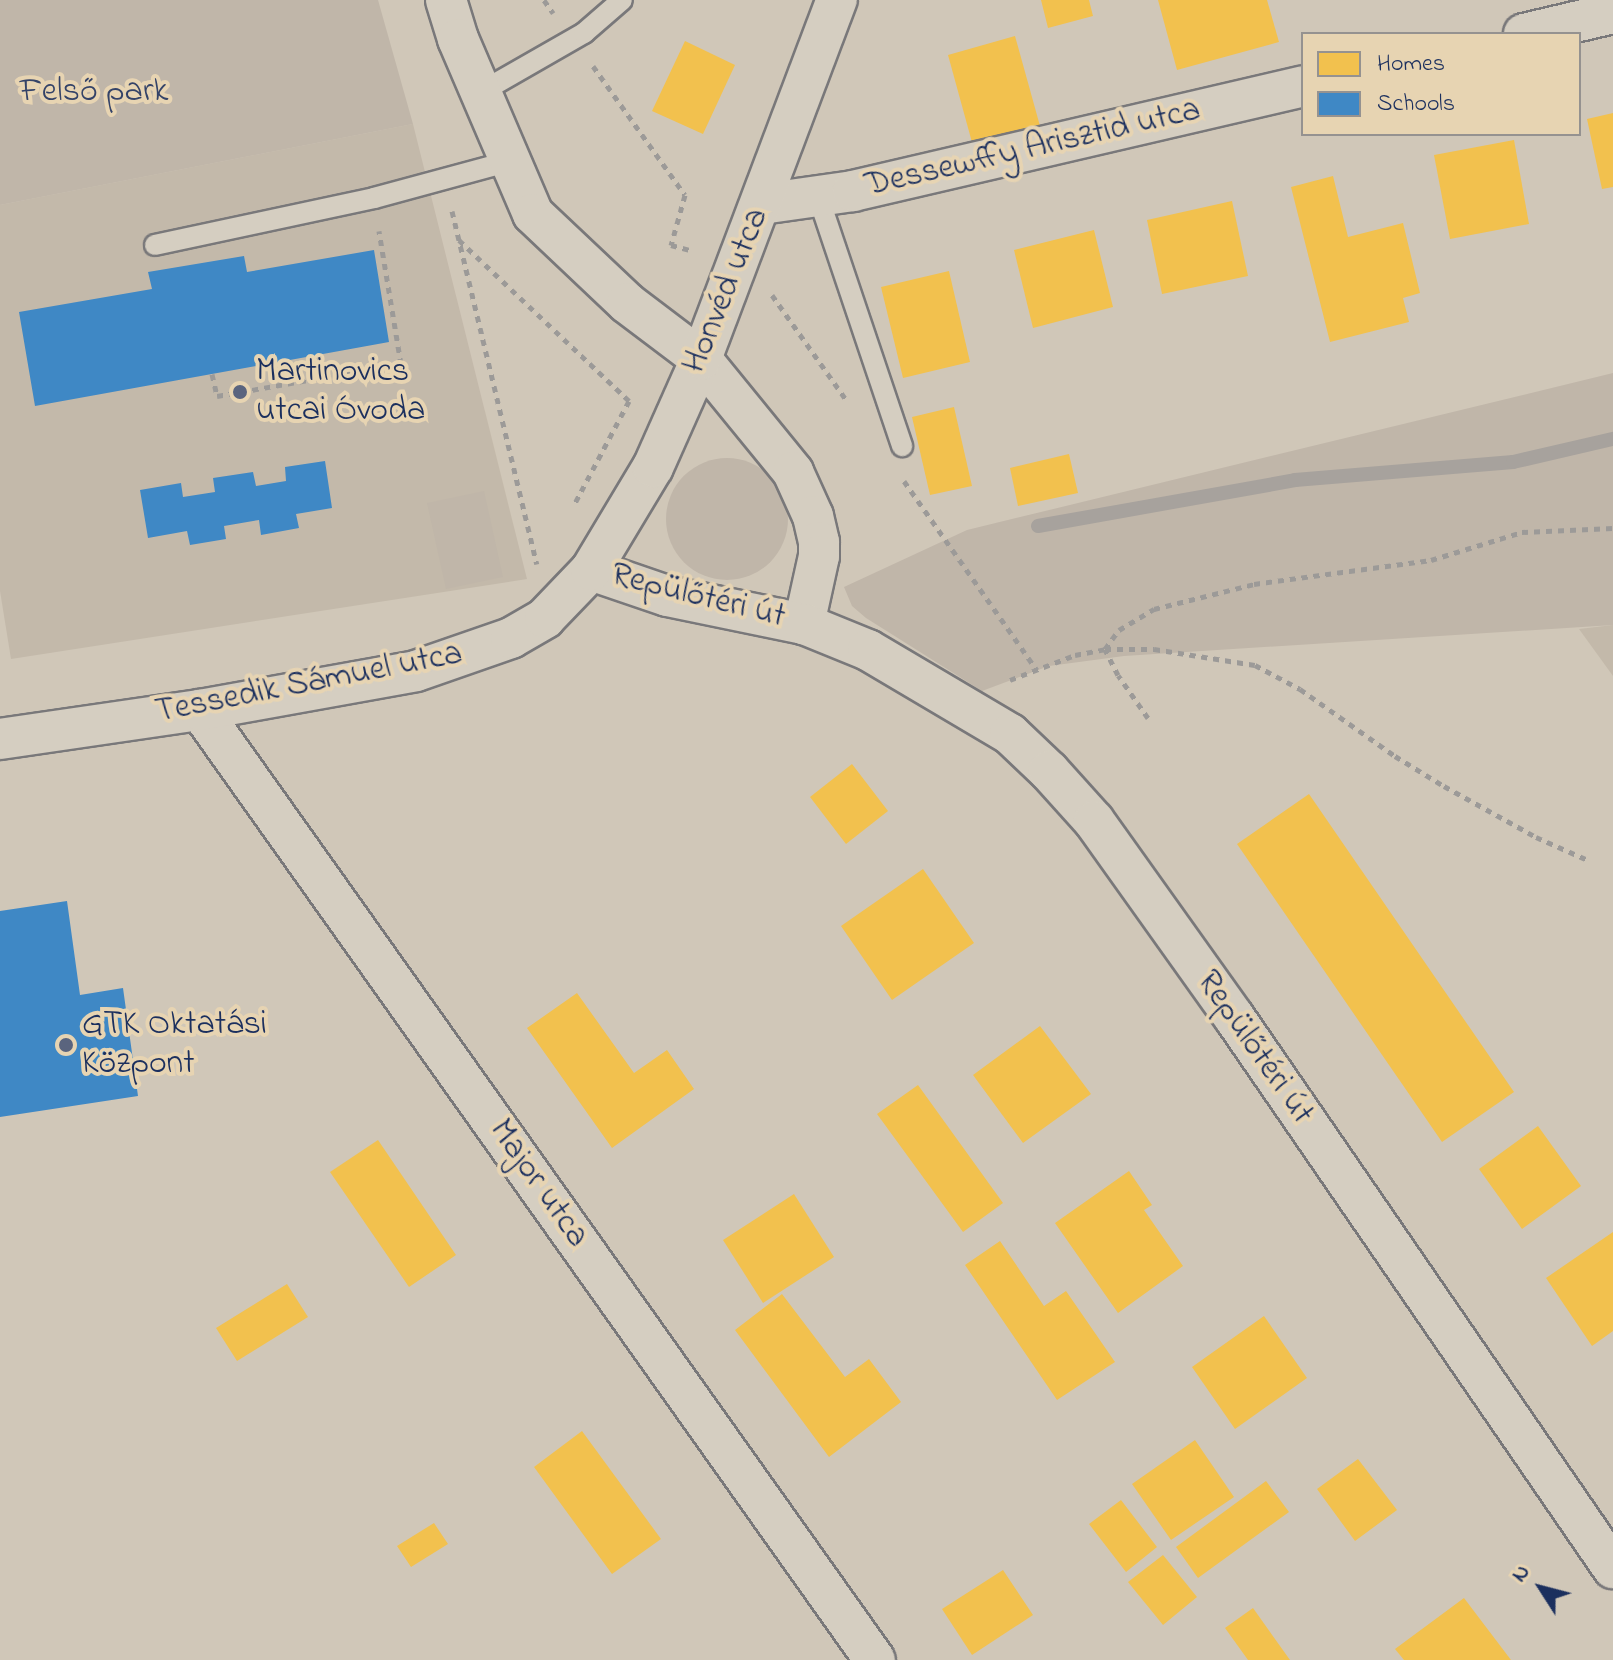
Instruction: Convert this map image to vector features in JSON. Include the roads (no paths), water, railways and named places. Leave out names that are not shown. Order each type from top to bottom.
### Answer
[{"type":"street","name":"Repülőtéri út","points":[[446,0],[458,39],[533,214],[627,303],[701,359],[793,472],[813,516],[819,556],[804,624]]},
{"type":"street","name":"Honvéd utca","points":[[591,570],[653,467],[701,359],[837,0]]},
{"type":"street","points":[[1532,32],[1613,13]]},
{"type":"street","name":"Dessewffy Arisztid utca","points":[[762,204],[853,191],[1301,86]]},
{"type":"street","name":"Repülőtéri út","points":[[591,570],[667,596],[804,624],[868,650],[1010,734],[1094,821],[1613,1568]]},
{"type":"street","name":"Tessedik Sámuel utca","points":[[0,739],[200,710],[416,671],[511,638],[545,618],[591,570]]},
{"type":"street","name":"Major utca","points":[[200,710],[875,1660]]},
{"type":"lane","points":[[481,92],[573,39],[622,0]]},
{"type":"lane","points":[[155,245],[374,198],[510,161]]},
{"type":"lane","points":[[818,196],[902,446]]},
{"type":"waterway","points":[[1038,526],[1295,480],[1513,462],[1613,439]]},
{"type":"place","name":"Martinovics utcai Óvoda","points":[[240,392]]},
{"type":"place","name":"GTK Oktatási Központ","points":[[66,1045]]},
{"type":"park label","name":"Felső park","points":[[94,93]]}]
